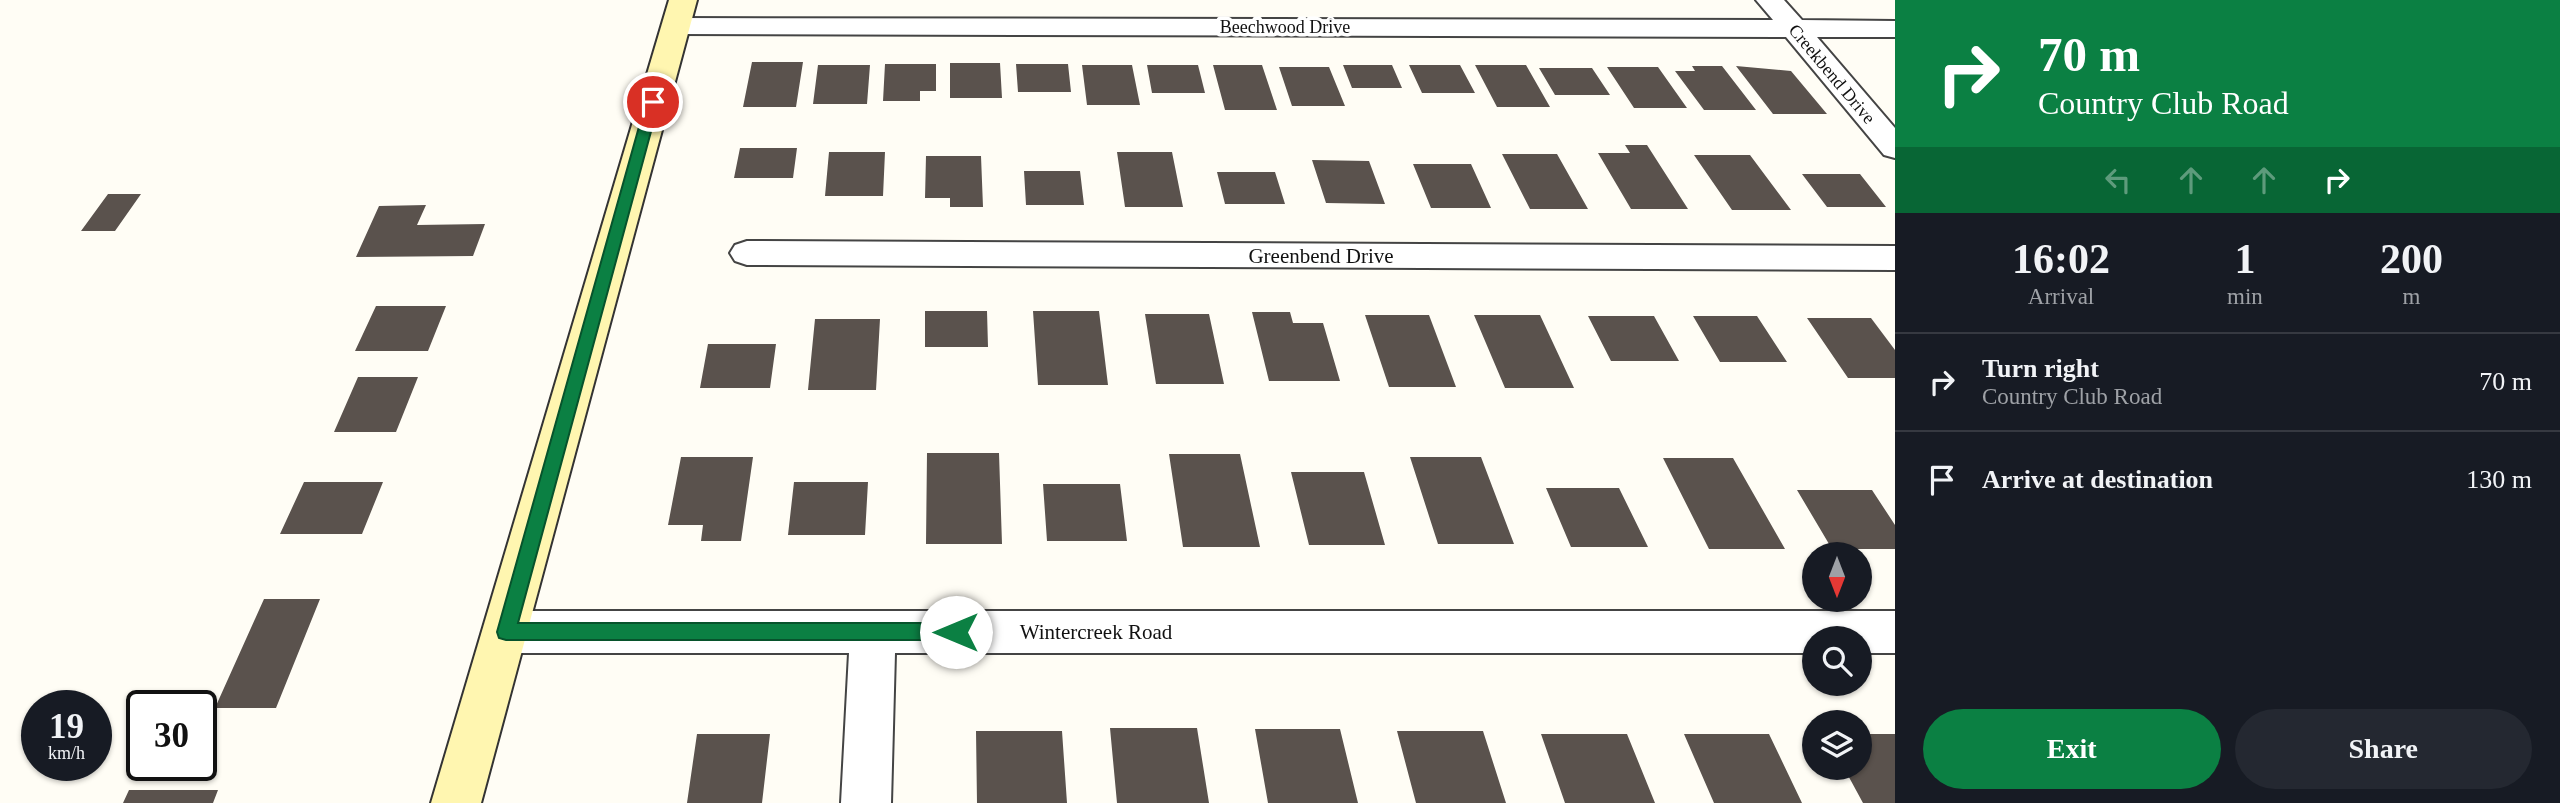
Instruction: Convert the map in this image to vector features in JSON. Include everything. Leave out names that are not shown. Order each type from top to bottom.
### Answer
[{"type":"main road","points":[[456,803],[679,13]]},
{"type":"street","name":"Creekbend Drive","points":[[1770,0],[1895,148]]},
{"type":"street","name":"Beechwood Drive","points":[[679,13],[885,13],[1895,29]]},
{"type":"street","name":"Greenbend Drive","points":[[747,253],[1895,258]]},
{"type":"street","name":"Wintercreek Road","points":[[506,632],[1895,632]]},
{"type":"street","points":[[866,803],[873,632]]},
{"type":"building","points":[[752,62],[803,62],[796,107],[743,107]]},
{"type":"building","points":[[950,63],[1000,63],[1002,98],[950,98]]},
{"type":"building","points":[[885,64],[936,64],[936,91],[920,91],[920,101],[883,101]]},
{"type":"building","points":[[1016,64],[1068,64],[1071,92],[1018,92]]},
{"type":"building","points":[[818,65],[870,65],[867,104],[813,104]]},
{"type":"building","points":[[1082,65],[1132,65],[1140,105],[1087,105]]},
{"type":"building","points":[[1147,65],[1198,65],[1205,93],[1152,93]]},
{"type":"building","points":[[1213,65],[1262,65],[1277,110],[1225,110]]},
{"type":"building","points":[[1343,65],[1392,65],[1402,88],[1352,88]]},
{"type":"building","points":[[1409,65],[1460,65],[1475,93],[1422,93]]},
{"type":"building","points":[[1475,65],[1526,65],[1550,107],[1497,107]]},
{"type":"building","points":[[1692,66],[1722,66],[1756,110],[1704,110],[1675,71],[1695,71]]},
{"type":"building","points":[[1736,66],[1791,71],[1827,114],[1773,114]]},
{"type":"building","points":[[1279,67],[1329,67],[1345,106],[1292,106]]},
{"type":"building","points":[[1607,67],[1658,67],[1687,108],[1634,108]]},
{"type":"building","points":[[1539,68],[1592,68],[1610,95],[1555,95]]},
{"type":"building","points":[[1625,145],[1647,145],[1688,209],[1631,209],[1598,153],[1630,153]]},
{"type":"building","points":[[740,148],[797,148],[793,178],[734,178]]},
{"type":"building","points":[[829,152],[885,152],[883,196],[825,196]]},
{"type":"building","points":[[1117,152],[1172,152],[1183,207],[1125,207]]},
{"type":"building","points":[[1502,154],[1557,154],[1588,209],[1530,209]]},
{"type":"building","points":[[1694,155],[1750,155],[1791,210],[1732,210]]},
{"type":"building","points":[[926,156],[981,156],[983,207],[950,207],[950,198],[925,198]]},
{"type":"building","points":[[1312,160],[1369,161],[1385,204],[1326,203]]},
{"type":"building","points":[[1413,164],[1471,164],[1491,208],[1431,208]]},
{"type":"building","points":[[1024,171],[1080,171],[1084,205],[1026,205]]},
{"type":"building","points":[[1217,172],[1275,172],[1285,204],[1225,204]]},
{"type":"building","points":[[1802,174],[1860,174],[1886,207],[1827,207]]},
{"type":"building","points":[[108,194],[141,194],[115,231],[81,231]]},
{"type":"building","points":[[426,205],[417,225],[485,224],[473,256],[356,257],[379,206]]},
{"type":"building","points":[[376,306],[446,306],[428,351],[355,351]]},
{"type":"building","points":[[925,311],[987,311],[988,347],[925,347]]},
{"type":"building","points":[[1033,311],[1099,311],[1108,385],[1038,385]]},
{"type":"building","points":[[1252,312],[1290,312],[1293,323],[1323,323],[1340,381],[1269,381]]},
{"type":"building","points":[[1145,314],[1209,314],[1224,384],[1156,384]]},
{"type":"building","points":[[1365,315],[1429,315],[1456,387],[1389,387]]},
{"type":"building","points":[[1474,315],[1540,315],[1574,388],[1505,388]]},
{"type":"building","points":[[1588,316],[1654,316],[1679,361],[1611,361]]},
{"type":"building","points":[[1693,316],[1757,316],[1787,362],[1720,362]]},
{"type":"building","points":[[1807,318],[1871,318],[1895,350],[1895,378],[1848,378]]},
{"type":"building","points":[[815,319],[880,319],[876,390],[808,390]]},
{"type":"building","points":[[708,344],[776,344],[770,388],[700,388]]},
{"type":"building","points":[[358,377],[418,377],[396,432],[334,432]]},
{"type":"building","points":[[927,453],[999,453],[1002,544],[926,544]]},
{"type":"building","points":[[1169,454],[1240,454],[1260,547],[1183,547]]},
{"type":"building","points":[[681,457],[753,457],[741,541],[701,541],[703,525],[668,525]]},
{"type":"building","points":[[1410,457],[1481,457],[1514,544],[1438,544]]},
{"type":"building","points":[[1663,458],[1733,458],[1785,549],[1709,549]]},
{"type":"building","points":[[1291,472],[1364,472],[1385,545],[1309,545]]},
{"type":"building","points":[[304,482],[383,482],[362,534],[280,534]]},
{"type":"building","points":[[794,482],[868,482],[865,535],[788,535]]},
{"type":"building","points":[[1043,484],[1120,484],[1127,541],[1047,541]]},
{"type":"building","points":[[1546,488],[1619,488],[1648,547],[1571,547]]},
{"type":"building","points":[[1797,490],[1872,490],[1895,525],[1895,549],[1872,549],[1872,542],[1828,542]]},
{"type":"building","points":[[264,599],[320,599],[276,708],[217,708]]},
{"type":"building","points":[[1110,728],[1197,728],[1209,803],[1117,803]]},
{"type":"building","points":[[1255,729],[1340,729],[1358,803],[1268,803]]},
{"type":"building","points":[[976,731],[1062,731],[1067,803],[977,803]]},
{"type":"building","points":[[1397,731],[1483,731],[1506,803],[1416,803]]},
{"type":"building","points":[[697,734],[770,734],[762,803],[687,803]]},
{"type":"building","points":[[1541,734],[1627,734],[1655,803],[1565,803]]},
{"type":"building","points":[[1684,734],[1769,734],[1802,803],[1714,803]]},
{"type":"building","points":[[1872,734],[1895,734],[1895,803],[1863,803],[1851,780],[1872,780]]},
{"type":"building","points":[[129,790],[218,790],[213,803],[123,803]]},
{"type":"route","points":[[653,102],[506,632],[956,632]]}]
